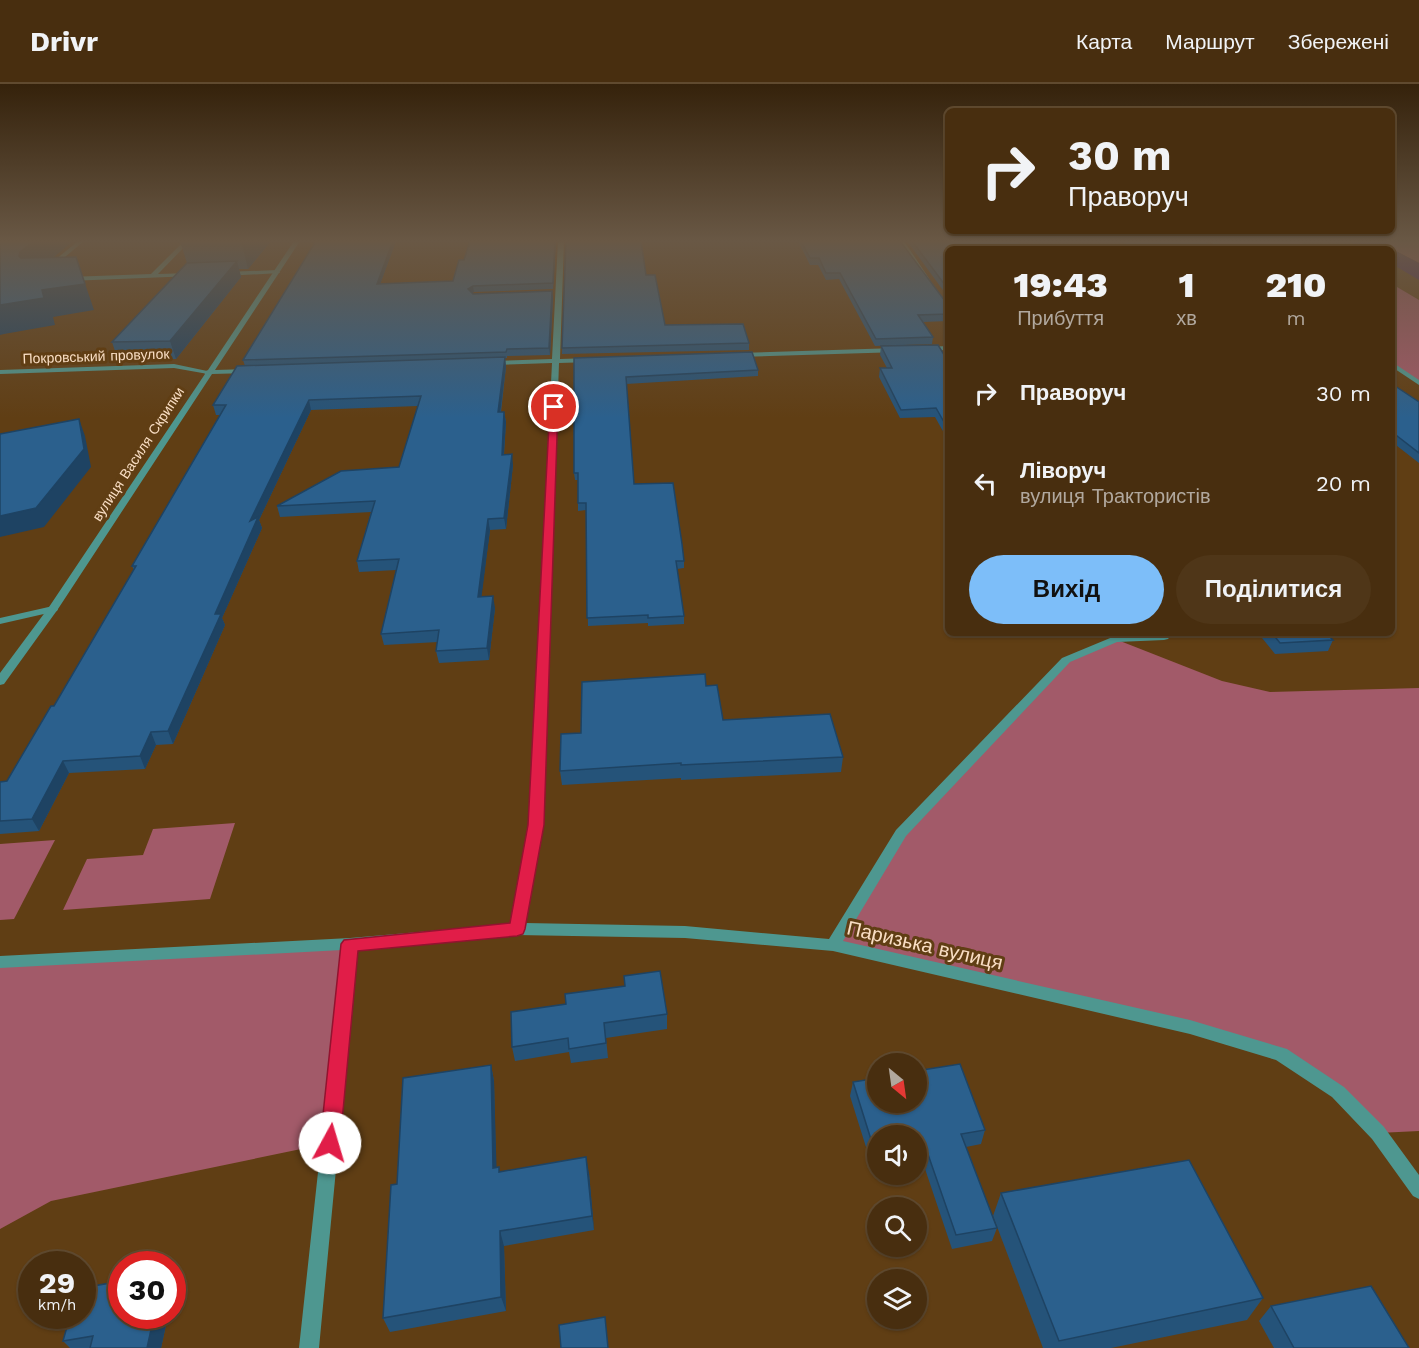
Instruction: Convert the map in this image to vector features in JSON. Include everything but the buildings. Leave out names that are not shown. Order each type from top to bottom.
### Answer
[{"type":"street","name":"вулиця Василя Скрипки","points":[[0,681],[53,609],[208,372],[258,300]]},
{"type":"street","points":[[517,929],[536,825],[555,361],[553,300]]},
{"type":"street","points":[[912,349],[945,348]]},
{"type":"street","points":[[722,355],[900,349]]},
{"type":"street","points":[[484,363],[603,359]]},
{"type":"street","name":"Покровський провулок","points":[[0,372],[174,366],[208,372],[256,370]]},
{"type":"street","points":[[1395,366],[1419,383]]},
{"type":"street","points":[[0,621],[53,609]]},
{"type":"street","name":"Паризька вулиця","points":[[1165,636],[1115,639],[1066,660],[901,833],[833,945],[1190,1028],[1281,1054],[1338,1092],[1378,1133],[1419,1190]]},
{"type":"street","points":[[0,962],[350,944],[517,929],[685,932],[833,945]]},
{"type":"street","points":[[309,1348],[350,944]]},
{"type":"shaded area","points":[[1395,300],[1419,300],[1419,383],[1395,366]]},
{"type":"shaded area","points":[[1115,639],[1222,681],[1270,692],[1419,688],[1419,1131],[1378,1133],[1281,1054],[833,945],[901,833],[1066,660]]},
{"type":"shaded area","points":[[235,823],[210,899],[63,910],[87,859],[143,855],[153,829]]},
{"type":"shaded area","points":[[55,840],[14,919],[0,920],[0,844]]},
{"type":"shaded area","points":[[350,944],[330,1143],[51,1201],[0,1229],[0,962]]},
{"type":"route","points":[[330,1143],[350,944],[517,929],[536,825],[554,407]]}]
